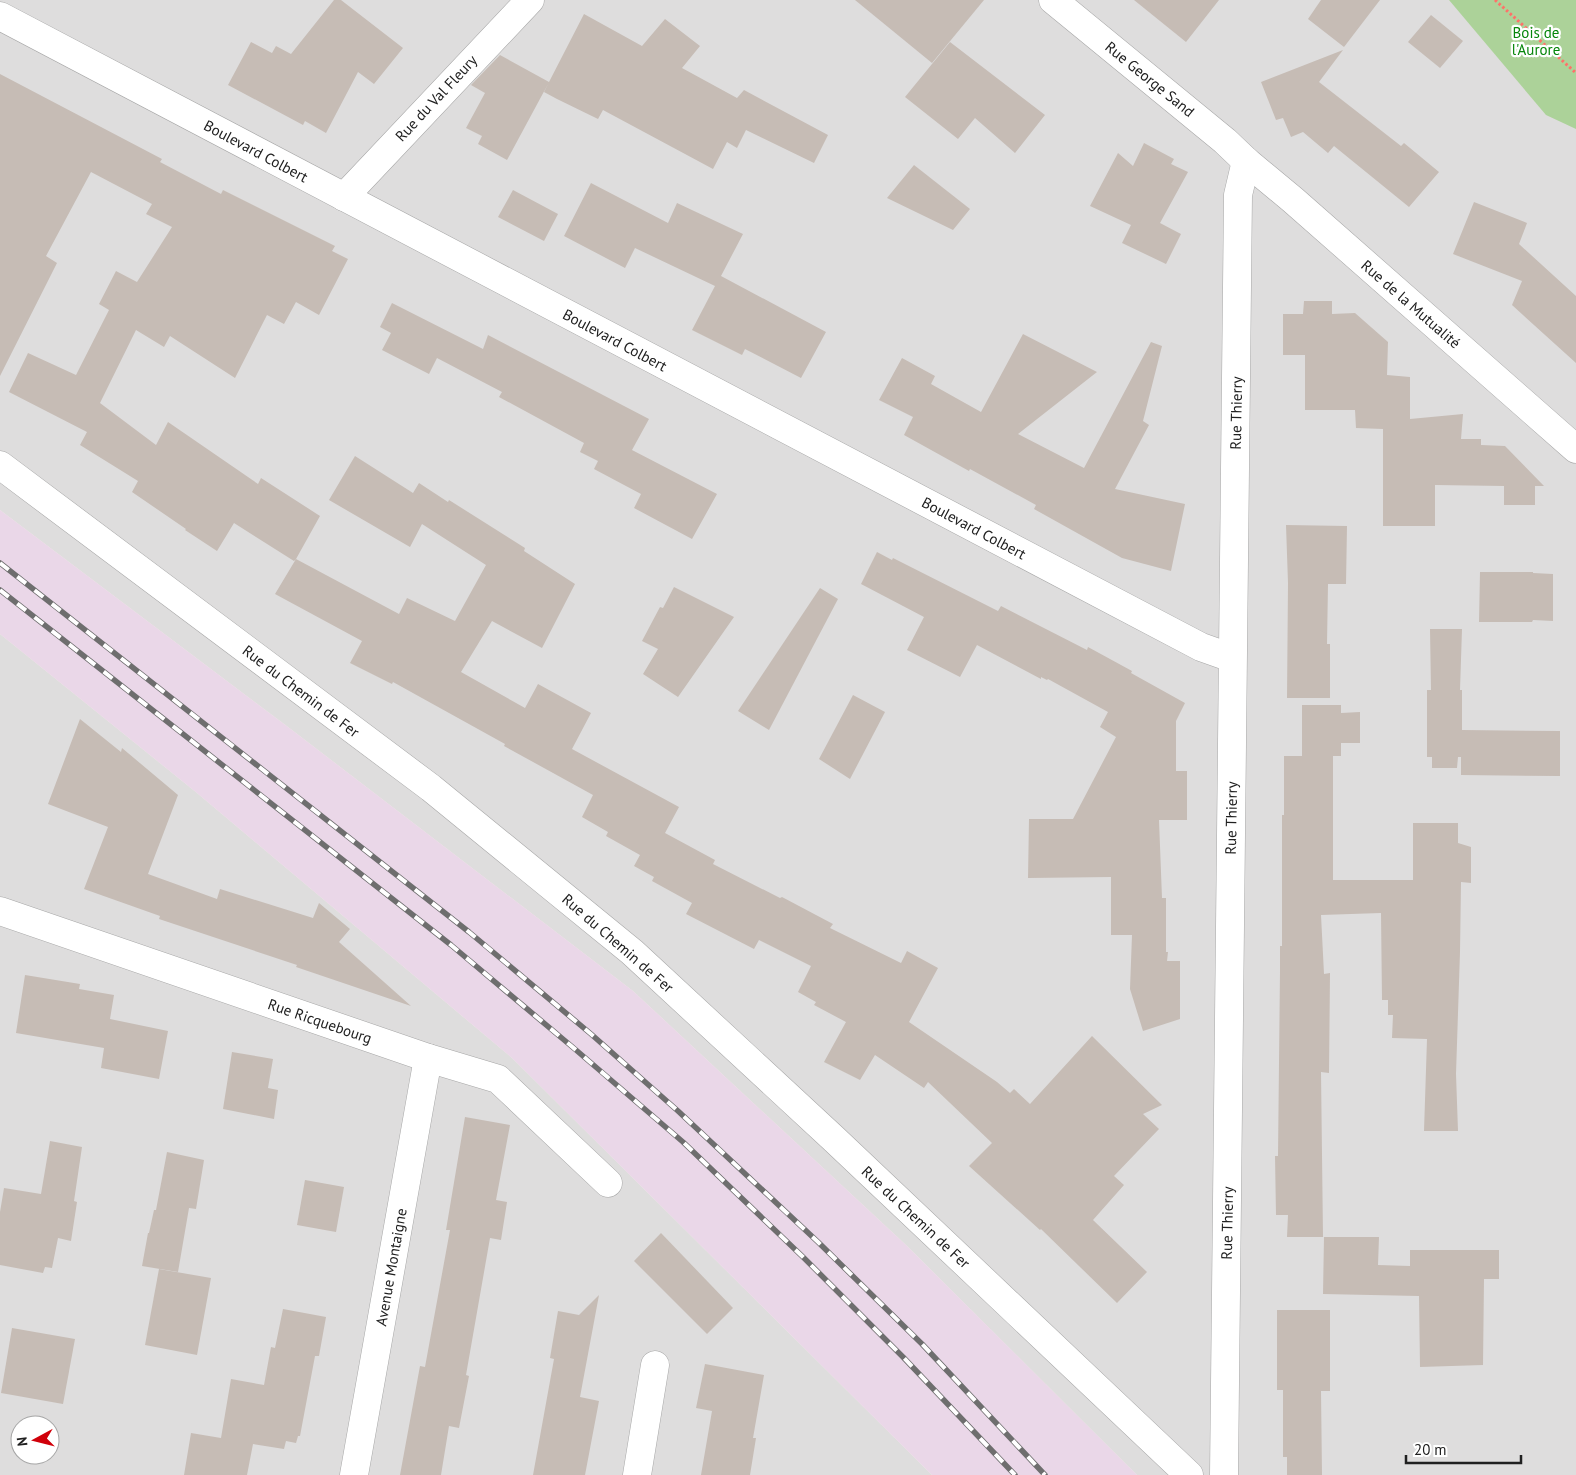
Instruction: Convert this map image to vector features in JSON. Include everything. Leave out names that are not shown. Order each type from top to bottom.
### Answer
[{"type":"street","name":"Rue du Val Fleury","points":[[344,197],[530,0]]},
{"type":"street","name":"Rue George Sand","points":[[1052,0],[1225,141],[1246,161]]},
{"type":"street","name":"Boulevard Colbert","points":[[0,16],[1192,642],[1232,658]]},
{"type":"street","name":"Rue de la Mutualité","points":[[1246,161],[1300,206],[1576,449]]},
{"type":"street","name":"Rue Thierry","points":[[1224,1475],[1238,195],[1246,161]]},
{"type":"street","name":"Rue du Chemin de Fer","points":[[0,465],[431,788],[632,952],[834,1139],[1189,1475]]},
{"type":"street","name":"Rue Ricquebourg","points":[[0,911],[428,1058],[498,1080],[608,1183]]},
{"type":"street","name":"Avenue Montaigne","points":[[354,1475],[428,1058]]},
{"type":"street","points":[[636,1475],[655,1365]]},
{"type":"path","points":[[1495,0],[1576,72]]},
{"type":"shaded area","points":[[0,0],[1576,0],[1576,1475],[1137,1475],[906,1245],[633,991],[0,510]]},
{"type":"shaded area","points":[[0,510],[633,991],[906,1245],[1137,1475],[932,1475],[512,1058],[197,793],[0,634]]},
{"type":"shaded area","points":[[0,634],[197,793],[512,1058],[932,1475],[0,1475]]},
{"type":"green space","name":"Bois de l'Aurore","points":[[1449,0],[1576,0],[1576,129],[1546,115]]},
{"type":"building","points":[[334,0],[341,0],[403,48],[374,84],[358,72],[326,133],[305,121],[303,125],[228,85],[251,42],[272,53],[276,46],[291,54]]},
{"type":"building","points":[[855,0],[984,0],[932,63]]},
{"type":"building","points":[[1134,0],[1219,0],[1186,42]]},
{"type":"building","points":[[1321,0],[1380,0],[1344,47],[1308,19]]},
{"type":"building","points":[[584,14],[642,46],[665,19],[700,46],[682,68],[737,98],[744,90],[828,135],[814,163],[746,130],[737,148],[727,142],[713,169],[603,110],[598,119],[557,99],[544,92],[548,84],[507,160],[478,144],[482,136],[466,128],[485,93],[471,85],[500,55],[549,82]]},
{"type":"building","points":[[1431,15],[1463,41],[1440,68],[1408,42]]},
{"type":"building","points":[[950,42],[1045,115],[1015,153],[975,118],[958,139],[905,97]]},
{"type":"building","points":[[1343,50],[1319,82],[1401,146],[1404,143],[1439,172],[1409,207],[1334,146],[1328,153],[1303,132],[1291,137],[1283,118],[1276,120],[1261,82]]},
{"type":"building","points":[[0,74],[162,159],[160,162],[221,194],[223,190],[335,246],[332,251],[348,259],[319,315],[296,302],[284,324],[267,315],[235,378],[170,336],[164,347],[136,330],[100,403],[156,445],[168,422],[258,484],[261,478],[320,516],[294,561],[234,523],[217,551],[132,492],[138,481],[80,445],[87,432],[9,392],[28,353],[76,375],[109,310],[99,304],[116,271],[137,282],[172,227],[146,214],[152,204],[91,172],[46,256],[57,263],[0,376]]},
{"type":"building","points":[[1144,143],[1174,159],[1171,164],[1188,172],[1160,223],[1181,234],[1166,264],[1122,243],[1131,225],[1090,206],[1118,153],[1133,166]]},
{"type":"building","points":[[914,165],[970,209],[953,230],[887,198]]},
{"type":"building","points":[[591,183],[668,223],[677,203],[743,234],[721,276],[826,332],[801,378],[745,349],[742,355],[692,330],[715,286],[635,248],[625,268],[564,236]]},
{"type":"building","points":[[513,190],[558,214],[544,241],[498,217]]},
{"type":"building","points":[[1474,202],[1527,223],[1519,244],[1576,296],[1576,363],[1512,305],[1522,281],[1453,254]]},
{"type":"building","points":[[1304,301],[1332,301],[1332,314],[1355,313],[1388,342],[1387,375],[1410,377],[1410,419],[1463,414],[1461,439],[1481,439],[1481,445],[1505,446],[1544,486],[1535,486],[1535,505],[1504,505],[1504,486],[1435,485],[1435,526],[1383,526],[1383,429],[1356,428],[1355,410],[1305,410],[1305,355],[1283,355],[1283,314],[1303,314]]},
{"type":"building","points":[[392,303],[483,349],[488,335],[649,419],[632,450],[717,494],[692,539],[634,508],[641,494],[594,469],[598,461],[580,452],[584,443],[499,397],[502,392],[437,358],[429,374],[382,350],[391,333],[380,327]]},
{"type":"building","points":[[1023,334],[1097,372],[1018,434],[1084,468],[1151,342],[1162,346],[1143,421],[1149,425],[1115,489],[1185,504],[1171,571],[1122,558],[1034,509],[1036,505],[904,435],[913,417],[879,400],[902,358],[935,376],[931,384],[981,412]]},
{"type":"building","points":[[355,456],[413,493],[419,483],[448,502],[449,500],[525,548],[524,551],[575,584],[542,648],[492,621],[461,672],[525,708],[538,684],[591,713],[572,749],[679,807],[665,833],[715,860],[713,864],[833,924],[830,928],[901,963],[907,951],[938,968],[909,1022],[997,1082],[1010,1093],[1014,1089],[1030,1104],[1092,1036],[1162,1105],[1143,1114],[1159,1129],[1114,1176],[1124,1185],[1093,1220],[1147,1272],[1117,1303],[1041,1229],[969,1166],[992,1143],[928,1082],[924,1088],[875,1055],[860,1080],[824,1062],[846,1022],[814,1005],[816,1002],[798,992],[811,966],[759,940],[754,949],[686,914],[692,903],[652,881],[654,877],[634,866],[640,855],[606,836],[608,832],[582,817],[593,795],[393,682],[392,684],[350,663],[362,641],[275,594],[296,559],[399,614],[407,598],[455,621],[486,565],[422,524],[410,547],[329,500]]},
{"type":"building","points":[[1286,525],[1347,526],[1346,584],[1328,584],[1327,644],[1330,644],[1330,698],[1287,698],[1288,583]]},
{"type":"building","points":[[877,552],[892,560],[893,558],[998,611],[1001,606],[1087,650],[1088,647],[1185,703],[1176,721],[1176,771],[1187,771],[1187,820],[1159,820],[1162,898],[1166,898],[1166,952],[1168,952],[1167,961],[1180,961],[1180,1019],[1143,1031],[1130,989],[1132,935],[1111,935],[1111,877],[1028,878],[1029,819],[1073,819],[1116,737],[1100,727],[1108,712],[1048,679],[1041,677],[1041,679],[977,645],[960,677],[907,650],[924,617],[861,584]]},
{"type":"building","points":[[1480,572],[1553,574],[1553,621],[1479,622]]},
{"type":"building","points":[[674,587],[734,617],[678,697],[643,674],[658,649],[642,641],[660,607],[663,608]]},
{"type":"building","points":[[820,588],[838,599],[769,730],[738,711]]},
{"type":"building","points":[[1430,629],[1462,629],[1460,690],[1462,690],[1462,730],[1560,731],[1560,776],[1461,775],[1461,757],[1458,757],[1457,768],[1432,768],[1432,757],[1427,757],[1427,690],[1431,690]]},
{"type":"building","points":[[853,695],[885,712],[850,779],[819,759]]},
{"type":"building","points":[[1302,705],[1341,705],[1341,713],[1360,712],[1360,743],[1341,743],[1341,756],[1333,756],[1333,880],[1413,880],[1413,823],[1458,823],[1458,843],[1471,847],[1471,883],[1461,882],[1456,1074],[1458,1131],[1424,1131],[1427,1039],[1392,1038],[1393,1015],[1388,1015],[1388,1000],[1382,1000],[1381,913],[1321,915],[1324,974],[1330,973],[1329,1073],[1321,1072],[1323,1237],[1287,1237],[1288,1215],[1276,1215],[1275,1156],[1278,1156],[1284,756],[1302,756]]},
{"type":"building","points":[[80,719],[121,752],[122,748],[178,795],[148,874],[217,899],[220,889],[313,918],[319,903],[350,929],[339,942],[411,1006],[296,967],[297,965],[159,919],[160,916],[84,889],[108,827],[48,804]]},
{"type":"building","points":[[25,975],[80,984],[79,989],[114,995],[110,1019],[168,1031],[159,1079],[101,1068],[104,1048],[16,1033]]},
{"type":"building","points":[[232,1052],[273,1059],[268,1088],[278,1090],[274,1119],[223,1109]]},
{"type":"building","points":[[465,1117],[510,1125],[496,1200],[507,1202],[501,1240],[490,1238],[466,1375],[469,1376],[459,1428],[449,1426],[441,1475],[400,1475],[420,1366],[425,1367],[450,1230],[446,1230]]},
{"type":"building","points":[[50,1141],[82,1147],[74,1201],[77,1202],[71,1241],[58,1238],[52,1268],[45,1267],[43,1273],[0,1265],[0,1212],[4,1188],[41,1194]]},
{"type":"building","points":[[167,1152],[204,1160],[196,1209],[189,1208],[178,1272],[142,1266],[148,1233],[154,1210],[156,1210]]},
{"type":"building","points":[[305,1180],[344,1187],[336,1232],[297,1225]]},
{"type":"building","points":[[661,1233],[733,1308],[707,1334],[634,1261]]},
{"type":"building","points":[[1324,1237],[1379,1237],[1378,1265],[1410,1266],[1410,1250],[1499,1250],[1499,1279],[1484,1279],[1483,1365],[1420,1367],[1419,1296],[1323,1294]]},
{"type":"building","points":[[159,1269],[211,1278],[197,1355],[145,1345]]},
{"type":"building","points":[[599,1295],[580,1397],[599,1401],[585,1475],[533,1475],[554,1359],[550,1358],[558,1311],[579,1315]]},
{"type":"building","points":[[283,1309],[326,1317],[319,1356],[315,1356],[300,1436],[298,1436],[296,1443],[286,1441],[284,1449],[253,1444],[247,1475],[184,1475],[191,1433],[221,1438],[231,1379],[264,1385],[271,1347],[275,1348]]},
{"type":"building","points":[[1277,1310],[1330,1310],[1330,1391],[1321,1391],[1322,1475],[1287,1475],[1287,1457],[1283,1457],[1283,1390],[1277,1390]]},
{"type":"building","points":[[12,1328],[75,1339],[63,1404],[1,1393]]},
{"type":"building","points":[[705,1364],[764,1375],[753,1438],[756,1438],[750,1475],[701,1475],[712,1411],[696,1408]]},
{"type":"railway","points":[[0,563],[469,932],[591,1034],[678,1111],[818,1242],[922,1344],[1045,1475]]},
{"type":"railway","points":[[0,590],[451,945],[683,1142],[803,1257],[903,1357],[1015,1475]]}]
